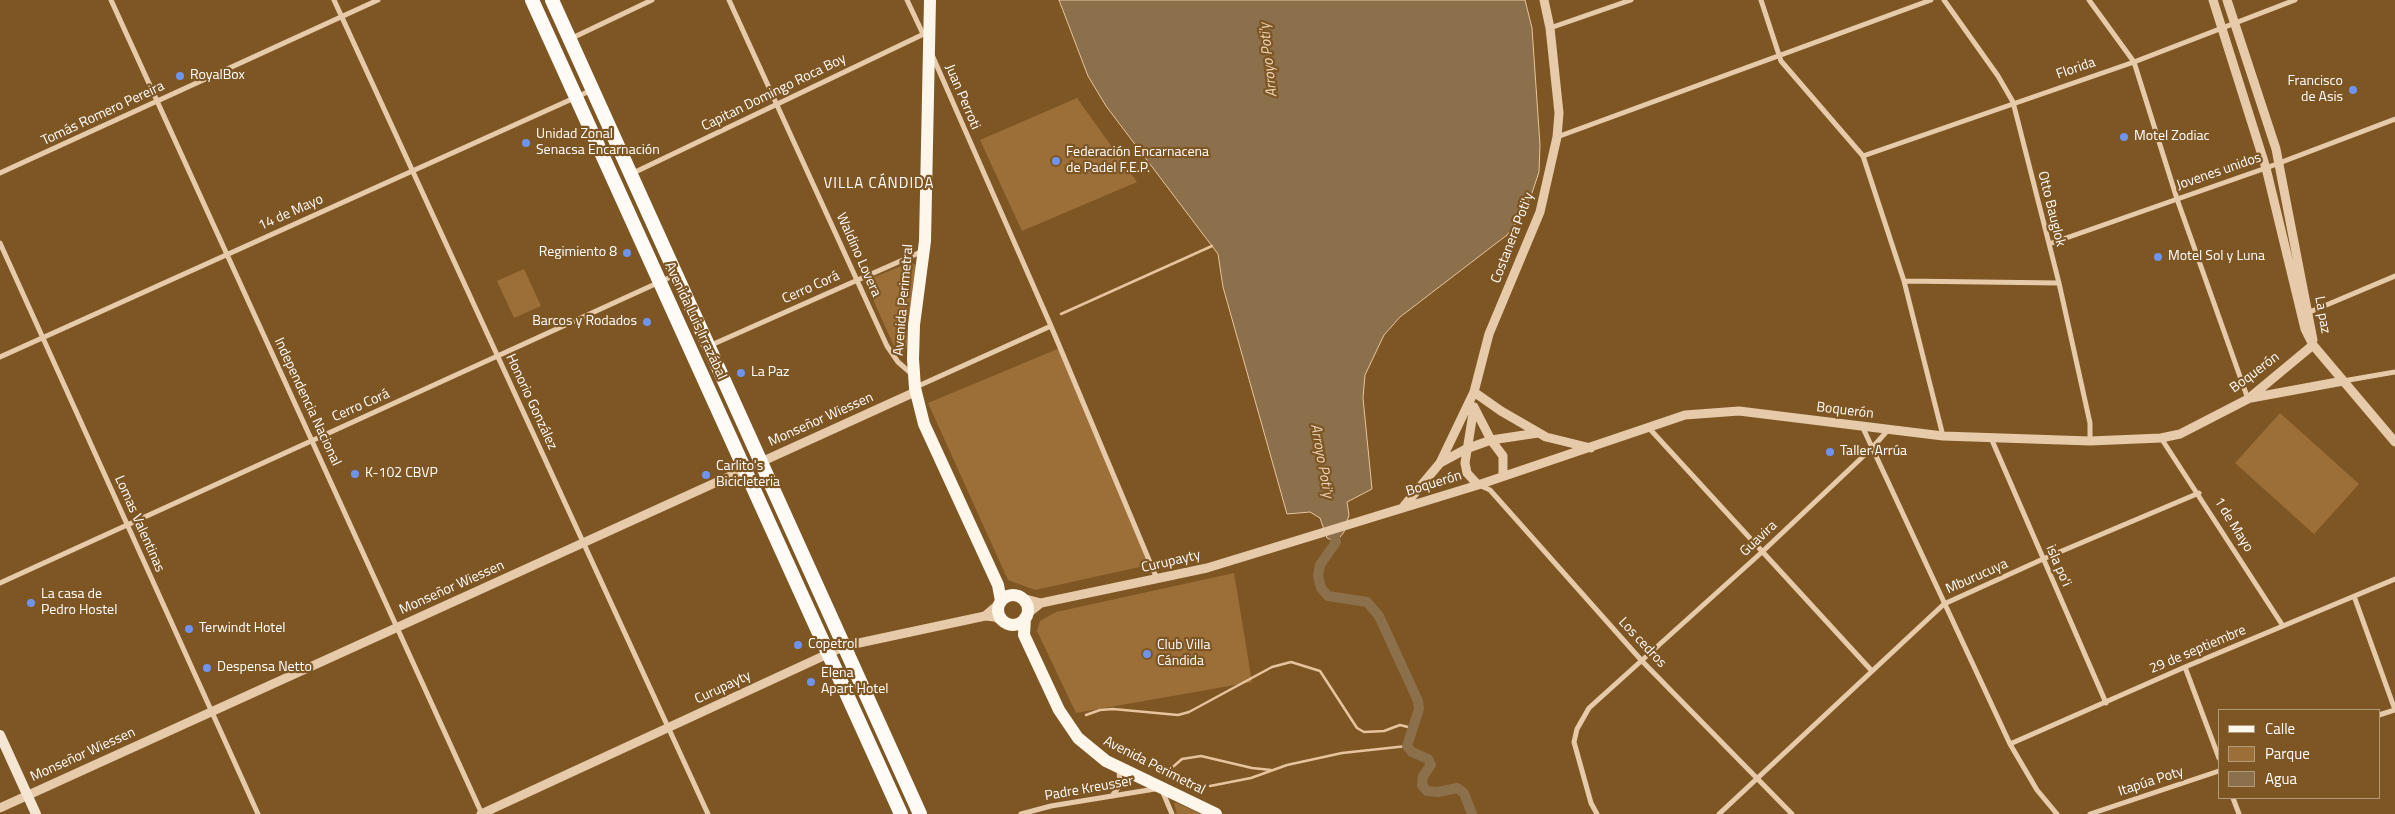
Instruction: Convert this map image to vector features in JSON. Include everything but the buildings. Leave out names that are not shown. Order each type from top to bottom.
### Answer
[{"type":"highway","name":"Avenida Luis Irrazábal","points":[[532,0],[901,814]]},
{"type":"highway","points":[[552,0],[920,814]]},
{"type":"main road","name":"Avenida Perimetral","points":[[930,0],[926,37],[924,251],[914,325],[914,385],[924,424],[998,585],[1009,600],[1027,605],[1024,635],[1068,725],[1093,751],[1117,767],[1216,814]]},
{"type":"main road","name":"Avenida Perimetral","points":[[1006,623],[998,614],[1009,600]]},
{"type":"main road","points":[[1006,623],[1018,624],[1026,616]]},
{"type":"main road","points":[[1006,623],[1024,635]]},
{"type":"main road","points":[[0,735],[36,814]]},
{"type":"street","name":"Independencia Nacional","points":[[111,0],[482,814]]},
{"type":"street","name":"Honorio González","points":[[334,0],[708,814]]},
{"type":"street","name":"Tomás Romero Pereira","points":[[0,173],[378,0]]},
{"type":"street","points":[[570,39],[652,0]]},
{"type":"street","name":"Waldino Lovera","points":[[729,0],[887,346],[914,385]]},
{"type":"street","name":"Juan Perroti","points":[[906,0],[926,37],[976,158],[1051,326],[1158,580]]},
{"type":"street","name":"Costanera Poti'y","points":[[1440,462],[1474,392],[1490,334],[1540,212],[1557,137],[1559,113],[1550,28],[1544,0]]},
{"type":"street","points":[[1550,28],[1630,0]]},
{"type":"street","points":[[1761,0],[1778,58],[1862,156],[1904,281],[1942,436]]},
{"type":"street","points":[[1557,137],[1778,58],[1930,0]]},
{"type":"street","name":"Otto Bauglok","points":[[1944,0],[1998,76],[2013,102],[2059,283],[2090,423],[2090,442]]},
{"type":"street","points":[[2089,0],[2134,62],[2177,199],[2248,398],[2395,372]]},
{"type":"street","name":"La paz","points":[[2213,0],[2223,26],[2266,168],[2313,345],[2395,442]]},
{"type":"street","name":"La paz","points":[[2227,0],[2276,149],[2304,315]]},
{"type":"street","name":"Florida","points":[[1862,156],[2013,102],[2134,62],[2294,0]]},
{"type":"street","name":"Capitan Domingo Roca Boy","points":[[631,175],[777,104],[926,37]]},
{"type":"street","name":"14 de Mayo","points":[[0,357],[592,89]]},
{"type":"street","name":"Jovenes unidos","points":[[2049,244],[2266,168],[2395,119]]},
{"type":"street","name":"Lomas Valentinas","points":[[0,243],[258,814]]},
{"type":"street","name":"Cerro Corá","points":[[708,346],[924,251]]},
{"type":"street","name":"Cerro Corá","points":[[0,583],[676,275]]},
{"type":"street","points":[[2304,315],[2395,276]]},
{"type":"street","points":[[1904,281],[2059,283]]},
{"type":"street","points":[[914,385],[1051,326]]},
{"type":"street","name":"Boquerón","points":[[1305,538],[1478,485],[1685,415],[1739,411],[1863,428],[1942,436],[2090,442],[2161,438],[2180,434],[2248,398],[2313,345]]},
{"type":"street","name":"Monseñor Wiessen","points":[[0,808],[746,469],[914,385]]},
{"type":"street","points":[[1474,392],[1474,408],[1465,463],[1467,473],[1478,485]]},
{"type":"street","points":[[1474,392],[1546,437],[1592,448]]},
{"type":"street","points":[[1474,408],[1491,440],[1503,456],[1503,476]]},
{"type":"street","points":[[1647,427],[1871,670]]},
{"type":"street","points":[[1863,428],[2010,744],[2037,790],[2057,814]]},
{"type":"street","name":"Guavira","points":[[1597,814],[1588,794],[1574,742],[1577,729],[1589,708],[1762,552],[1872,448],[1888,430]]},
{"type":"street","points":[[1404,507],[1440,462],[1466,449],[1491,440],[1538,433]]},
{"type":"street","name":"isla po'i","points":[[1991,438],[2106,702]]},
{"type":"street","name":"1 de Mayo","points":[[2161,438],[2199,493],[2283,626]]},
{"type":"street","name":"Los cedros","points":[[1478,485],[1490,490],[1642,661],[1792,814]]},
{"type":"street","name":"Mburucuya","points":[[1719,814],[1871,670],[1944,604],[2043,559],[2199,493]]},
{"type":"street","name":"Curupayty","points":[[482,814],[844,646],[985,616],[1009,600],[1041,603],[1158,580],[1215,566],[1305,538]]},
{"type":"street","name":"29 de septiembre","points":[[2010,744],[2185,667],[2395,579]]},
{"type":"street","points":[[2354,596],[2395,710],[2380,715]]},
{"type":"street","name":"Curupayty","points":[[1026,616],[1041,603]]},
{"type":"street","name":"Curupayty","points":[[985,616],[996,618],[1006,623]]},
{"type":"street","points":[[2185,667],[2218,755]]},
{"type":"street","points":[[1112,796],[1120,785],[1121,775],[1117,767]]},
{"type":"street","name":"Itapúa Poty","points":[[2090,814],[2218,771]]},
{"type":"street","points":[[1161,788],[1172,814]]},
{"type":"street","name":"Padre Kreusser","points":[[1021,814],[1052,806],[1161,788]]},
{"type":"street","points":[[2233,799],[2238,814]]},
{"type":"street","points":[[1052,806],[1055,814]]},
{"type":"green space","name":"Federación Encarnacena de Padel F.E.P.","points":[[1077,98],[1137,182],[1022,231],[980,140]]},
{"type":"green space","points":[[911,262],[917,266],[907,326],[907,346],[904,352],[897,353],[867,282],[872,278]]},
{"type":"green space","points":[[524,269],[541,306],[514,318],[497,281]]},
{"type":"green space","points":[[1060,348],[1149,565],[1035,590],[1008,580],[928,403]]},
{"type":"green space","points":[[2280,413],[2359,484],[2314,534],[2235,463]]},
{"type":"green space","name":"Club Villa Cándida","points":[[1234,573],[1252,682],[1076,713],[1037,631],[1040,621],[1056,612]]},
{"type":"green space","points":[[1174,803],[1177,803],[1201,814],[1177,814]]},
{"type":"water","points":[[1059,0],[1525,0],[1532,28],[1540,145],[1539,172],[1531,196],[1521,217],[1507,235],[1400,317],[1384,335],[1365,375],[1363,398],[1372,489],[1347,502],[1349,515],[1344,532],[1336,542],[1327,538],[1320,518],[1310,512],[1287,514],[1223,287],[1218,254],[1106,106],[1088,76]]},
{"type":"waterway","points":[[1061,314],[1212,246]]},
{"type":"waterway","name":"Arroyo Poti'y","points":[[1334,531],[1336,542],[1320,565],[1318,576],[1321,588],[1328,596],[1367,602],[1379,616],[1418,701],[1419,709],[1407,746],[1412,752],[1428,759],[1431,765],[1423,776],[1422,785],[1427,791],[1438,792],[1457,788],[1464,793],[1472,814]]},
{"type":"waterway","points":[[1086,715],[1100,710],[1113,709],[1178,715],[1189,712],[1272,667],[1291,662],[1320,671],[1357,728],[1364,732],[1384,731],[1400,725],[1412,728]]},
{"type":"waterway","points":[[1210,786],[1251,778],[1287,765],[1342,753],[1407,746]]},
{"type":"waterway","points":[[1167,772],[1182,759],[1201,756],[1252,768],[1271,770]]},
{"type":"place","name":"RoyalBox","points":[[180,76]]},
{"type":"place","name":"Francisco de Asis","points":[[2353,90]]},
{"type":"place","name":"Motel Zodiac","points":[[2124,137]]},
{"type":"place","name":"Unidad Zonal Senacsa Encarnación","points":[[526,143]]},
{"type":"place","name":"Federación Encarnacena de Padel F.E.P.","points":[[1056,161]]},
{"type":"place","name":"Regimiento 8","points":[[627,253]]},
{"type":"place","name":"Motel Sol y Luna","points":[[2158,257]]},
{"type":"place","name":"Barcos y Rodados","points":[[647,322]]},
{"type":"place","name":"La Paz","points":[[741,373]]},
{"type":"place","name":"Taller Arrúa","points":[[1830,452]]},
{"type":"place","name":"K-102 CBVP","points":[[355,474]]},
{"type":"place","name":"Carlito's Bicicleteria","points":[[706,475]]},
{"type":"place","name":"La casa de Pedro Hostel","points":[[31,603]]},
{"type":"place","name":"Terwindt Hotel","points":[[189,629]]},
{"type":"place","name":"Copetrol","points":[[798,645]]},
{"type":"place","name":"Club Villa Cándida","points":[[1147,654]]},
{"type":"place","name":"Despensa Netto","points":[[207,668]]},
{"type":"place","name":"Elena Apart Hotel","points":[[811,682]]},
{"type":"district","name":"VILLA CÁNDIDA","points":[[879,184]]}]
